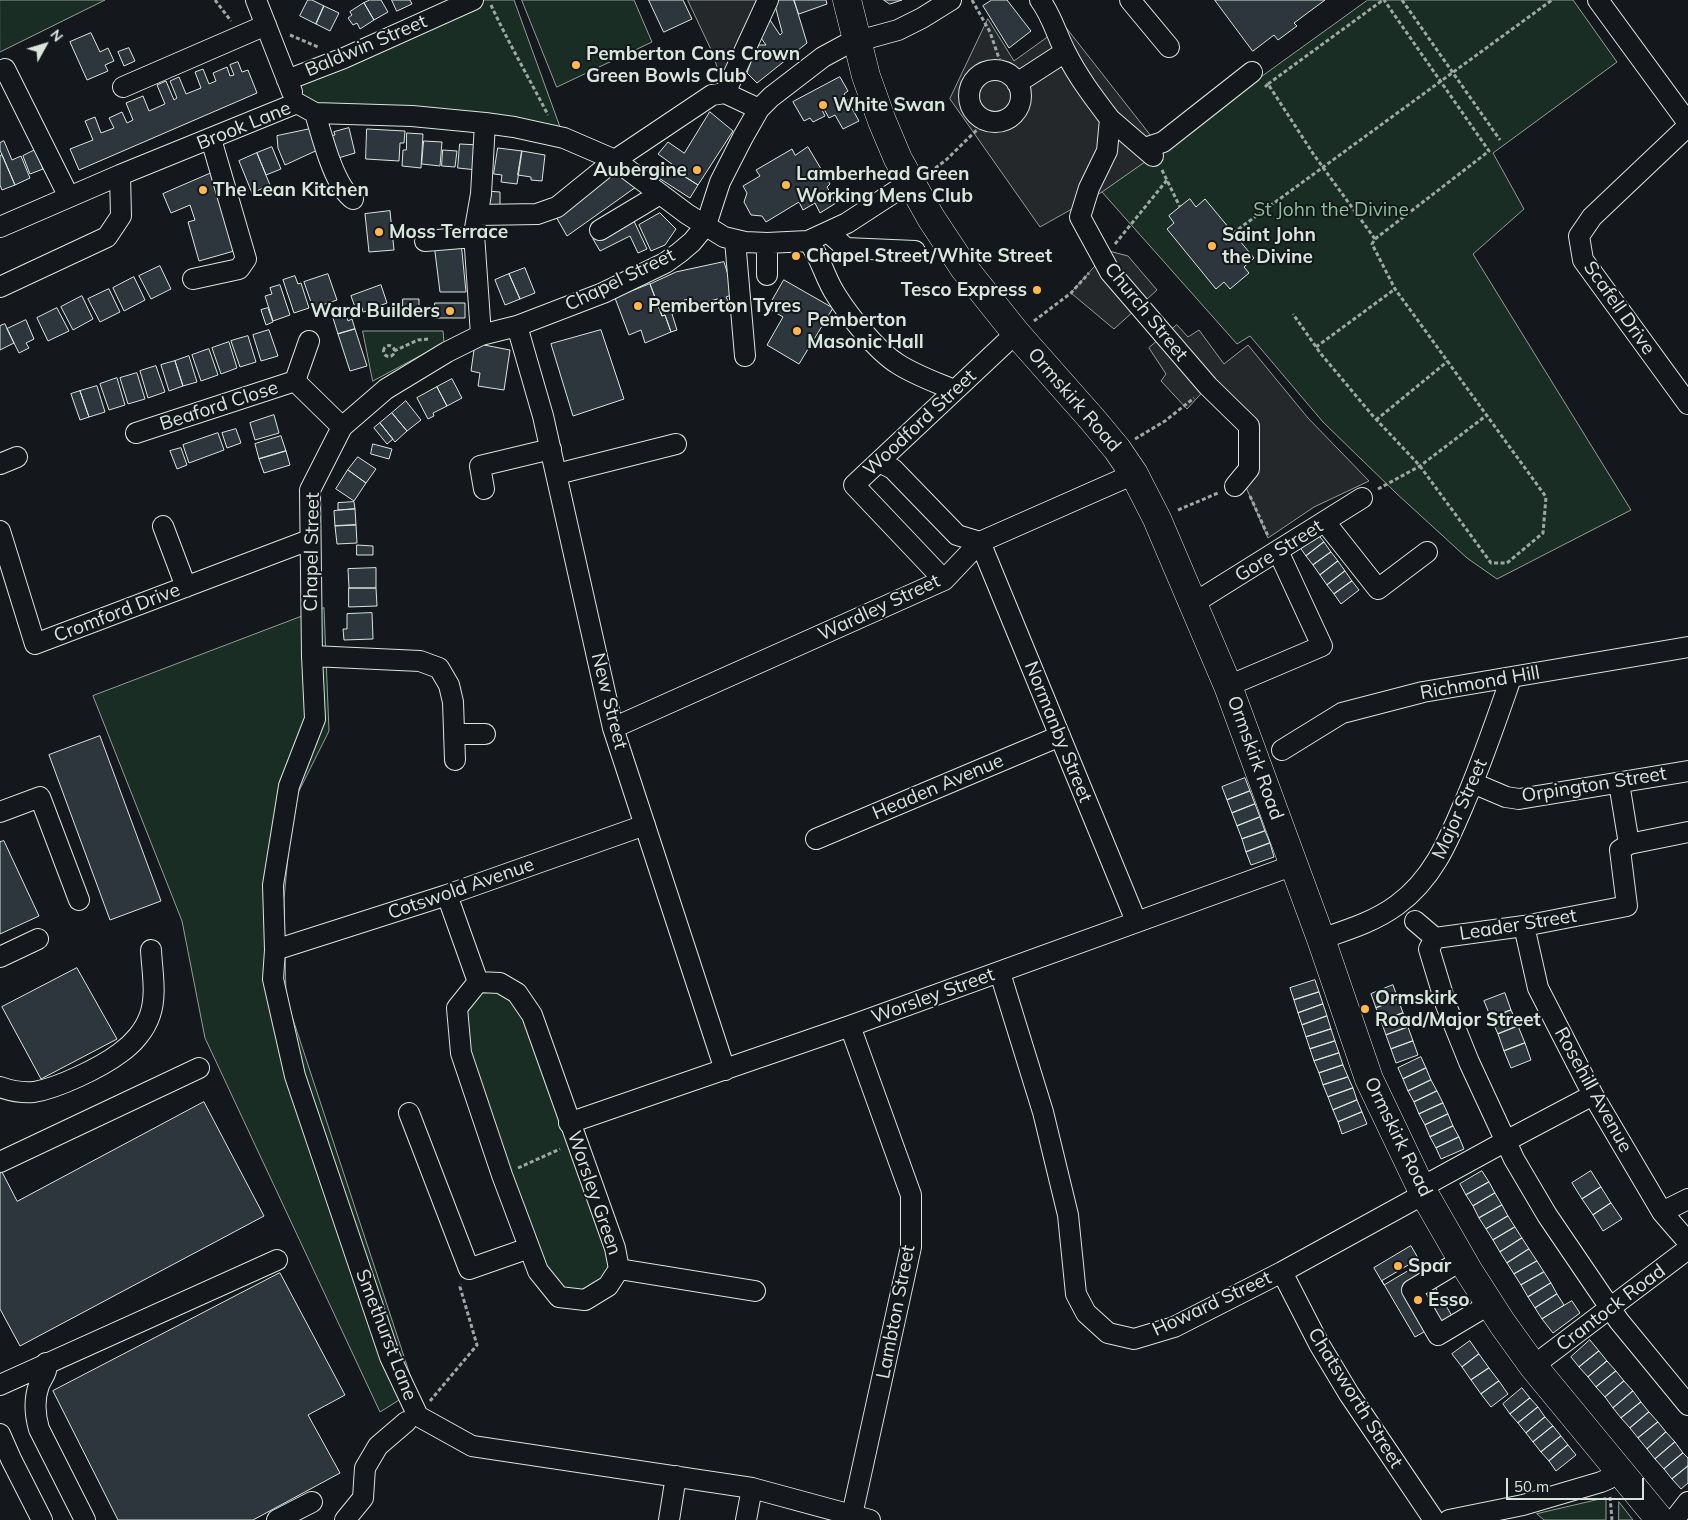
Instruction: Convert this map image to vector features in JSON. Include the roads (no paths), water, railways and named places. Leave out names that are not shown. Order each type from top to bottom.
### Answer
[{"type":"highway","name":"Ormskirk Road","points":[[847,0],[866,76],[882,121],[910,182],[931,218],[964,268],[1024,328],[1092,419],[1117,449],[1134,474],[1158,520],[1228,686],[1321,939],[1369,1079],[1422,1190],[1462,1260],[1533,1366],[1660,1520]]},
{"type":"street","points":[[256,0],[297,103]]},
{"type":"street","name":"Baldwin Street","points":[[287,80],[344,58],[473,0]]},
{"type":"street","points":[[725,93],[768,0]]},
{"type":"street","points":[[910,182],[847,223],[829,233],[808,241],[746,242],[724,237],[706,225],[720,182],[742,137],[759,108],[823,57],[857,40],[898,30],[951,0]]},
{"type":"street","points":[[1040,0],[1052,19],[1065,52],[1079,76],[1110,119],[1153,156],[1162,142],[1256,81]]},
{"type":"street","points":[[1130,0],[1169,48]]},
{"type":"street","points":[[1598,0],[1688,124]]},
{"type":"street","points":[[124,87],[266,25]]},
{"type":"street","points":[[1011,78],[1065,52]]},
{"type":"street","points":[[5,69],[70,197]]},
{"type":"street","points":[[995,70],[1011,78],[1021,99],[1015,113],[1001,122],[986,121],[978,116],[972,109],[969,92],[972,83],[978,76],[995,70]]},
{"type":"street","points":[[478,215],[537,214],[557,206],[615,160],[712,95],[725,93],[759,108]]},
{"type":"street","name":"Brook Lane","points":[[0,227],[120,175],[297,103],[315,113],[412,116],[485,123],[559,137],[615,160],[687,214],[706,225]]},
{"type":"street","points":[[315,113],[332,166],[346,195],[353,199]]},
{"type":"street","name":"Church Street","points":[[1110,119],[1107,151],[1089,188],[1080,217],[1110,272],[1208,386],[1249,426],[1249,469],[1238,481]]},
{"type":"street","points":[[481,335],[474,237],[482,194],[485,123]]},
{"type":"street","name":"Scafell Drive","points":[[1688,124],[1592,217],[1579,236],[1583,260],[1688,404]]},
{"type":"street","points":[[193,279],[239,269],[246,259],[211,138]]},
{"type":"street","points":[[0,287],[107,237],[122,216],[120,175]]},
{"type":"street","points":[[600,230],[660,194]]},
{"type":"street","name":"Chapel Street","points":[[275,950],[273,885],[289,786],[315,719],[309,540],[310,490],[342,427],[386,389],[447,352],[481,335],[517,326],[602,293],[665,262],[692,242],[706,225]]},
{"type":"street","points":[[829,233],[846,248],[914,251]]},
{"type":"street","points":[[425,241],[474,237]]},
{"type":"street","points":[[735,240],[746,356]]},
{"type":"street","points":[[808,241],[822,262],[836,296],[878,348],[897,364],[954,390]]},
{"type":"street","points":[[766,243],[768,275]]},
{"type":"street","name":"New Street","points":[[517,326],[543,416],[557,474],[613,728],[725,1070]]},
{"type":"street","name":"Woodford Street","points":[[944,580],[854,485],[954,390],[1024,328]]},
{"type":"street","points":[[295,381],[309,341]]},
{"type":"street","name":"Beaford Close","points":[[136,433],[295,381],[342,427]]},
{"type":"street","points":[[557,474],[676,444]]},
{"type":"street","points":[[484,489],[480,466],[551,449]]},
{"type":"street","points":[[879,462],[892,469],[957,535],[980,542]]},
{"type":"street","name":"Wardley Street","points":[[613,728],[944,580],[980,542],[1134,474]]},
{"type":"street","name":"Gore Street","points":[[1194,603],[1362,498]]},
{"type":"street","points":[[1325,522],[1378,589],[1428,552]]},
{"type":"street","points":[[163,526],[186,587]]},
{"type":"street","name":"Cromford Drive","points":[[0,531],[34,644],[309,540]]},
{"type":"street","name":"Normanby Street","points":[[980,542],[1136,921]]},
{"type":"street","points":[[1228,686],[1322,646],[1278,551]]},
{"type":"street","name":"Richmond Hill","points":[[1282,750],[1342,713],[1424,692],[1688,647]]},
{"type":"street","points":[[312,656],[420,661],[439,668],[449,685],[453,702],[455,760]]},
{"type":"street","name":"Major Street","points":[[1321,939],[1370,920],[1397,905],[1425,879],[1445,847],[1473,783],[1488,746],[1511,678]]},
{"type":"street","points":[[454,734],[485,734]]},
{"type":"street","name":"Headen Avenue","points":[[816,839],[1060,736]]},
{"type":"street","name":"Orpington Street","points":[[1473,783],[1506,797],[1519,799],[1688,771]]},
{"type":"street","points":[[1619,782],[1629,844],[1688,832]]},
{"type":"street","points":[[0,812],[40,797],[79,900]]},
{"type":"street","name":"Cotswold Avenue","points":[[275,950],[447,894],[645,825]]},
{"type":"street","name":"Leader Street","points":[[1415,921],[1435,938],[1524,926],[1627,906],[1620,850],[1629,844]]},
{"type":"street","name":"Worsley Street","points":[[569,1122],[850,1026],[1294,865]]},
{"type":"street","points":[[447,894],[478,982]]},
{"type":"street","name":"Rosehill Avenue","points":[[1524,926],[1538,988],[1593,1095],[1662,1212],[1688,1242]]},
{"type":"street","points":[[1435,938],[1429,949],[1446,1005],[1469,1062],[1506,1141],[1547,1215],[1610,1308],[1688,1406]]},
{"type":"street","points":[[0,957],[38,939]]},
{"type":"street","points":[[0,1087],[12,1091],[34,1092],[56,1086],[120,1053],[139,1036],[150,1015],[154,994],[151,950]]},
{"type":"street","name":"Smethurst Lane","points":[[275,950],[273,979],[295,1076],[412,1419],[472,1446],[752,1488],[861,1517]]},
{"type":"street","name":"Howard Street","points":[[1000,972],[1043,1112],[1068,1215],[1076,1294],[1086,1313],[1108,1333],[1134,1339],[1174,1327],[1282,1272],[1413,1200],[1433,1181],[1593,1095]]},
{"type":"street","name":"Worsley Green","points":[[478,982],[500,983],[509,988],[517,993],[532,1015],[569,1122],[615,1248],[619,1269],[608,1286],[585,1300],[559,1297],[538,1271],[502,1175],[461,1053],[457,1008],[478,982]]},
{"type":"street","name":"Lambton Street","points":[[850,1026],[911,1195],[911,1247],[861,1517]]},
{"type":"street","points":[[0,1162],[199,1068]]},
{"type":"street","points":[[409,1113],[469,1269],[529,1248]]},
{"type":"street","points":[[1662,1212],[1688,1199]]},
{"type":"street","name":"Crantock Road","points":[[1533,1366],[1688,1249]]},
{"type":"street","points":[[0,1385],[277,1260]]},
{"type":"street","points":[[1462,1260],[1412,1290],[1438,1335],[1490,1304]]},
{"type":"street","points":[[619,1269],[755,1291]]},
{"type":"street","name":"Chatsworth Street","points":[[1282,1272],[1319,1344],[1350,1394],[1448,1520]]},
{"type":"street","points":[[46,1363],[48,1370],[39,1386],[35,1416],[39,1429],[85,1520]]},
{"type":"street","points":[[345,1520],[363,1498],[365,1468],[378,1446],[412,1419]]},
{"type":"street","points":[[0,1434],[42,1520]]},
{"type":"street","points":[[1448,1520],[1523,1505],[1601,1482],[1608,1479],[1618,1470]]},
{"type":"street","points":[[669,1520],[676,1476]]},
{"type":"street","points":[[746,1520],[752,1488]]},
{"type":"street","points":[[278,1520],[312,1502]]},
{"type":"street","points":[[1674,1520],[1688,1502]]},
{"type":"place","name":"Pemberton Cons Crown Green Bowls Club","points":[[576,65]]},
{"type":"place","name":"White Swan","points":[[823,105]]},
{"type":"place","name":"Aubergine","points":[[697,170]]},
{"type":"place","name":"Lamberhead Green Working Mens Club","points":[[786,185]]},
{"type":"place","name":"The Lean Kitchen","points":[[203,190]]},
{"type":"place","name":"Moss Terrace","points":[[379,232]]},
{"type":"place","name":"Saint John the Divine","points":[[1212,246]]},
{"type":"place","name":"Chapel Street/White Street","points":[[796,256]]},
{"type":"place","name":"Tesco Express","points":[[1037,290]]},
{"type":"place","name":"Pemberton Tyres","points":[[638,306]]},
{"type":"place","name":"Ward Builders","points":[[450,311]]},
{"type":"place","name":"Pemberton Masonic Hall","points":[[797,331]]},
{"type":"place","name":"Ormskirk Road/Major Street","points":[[1365,1009]]},
{"type":"place","name":"Spar","points":[[1398,1266]]},
{"type":"place","name":"Esso","points":[[1418,1300]]},
{"type":"park label","name":"St John the Divine","points":[[1331,210]]}]
